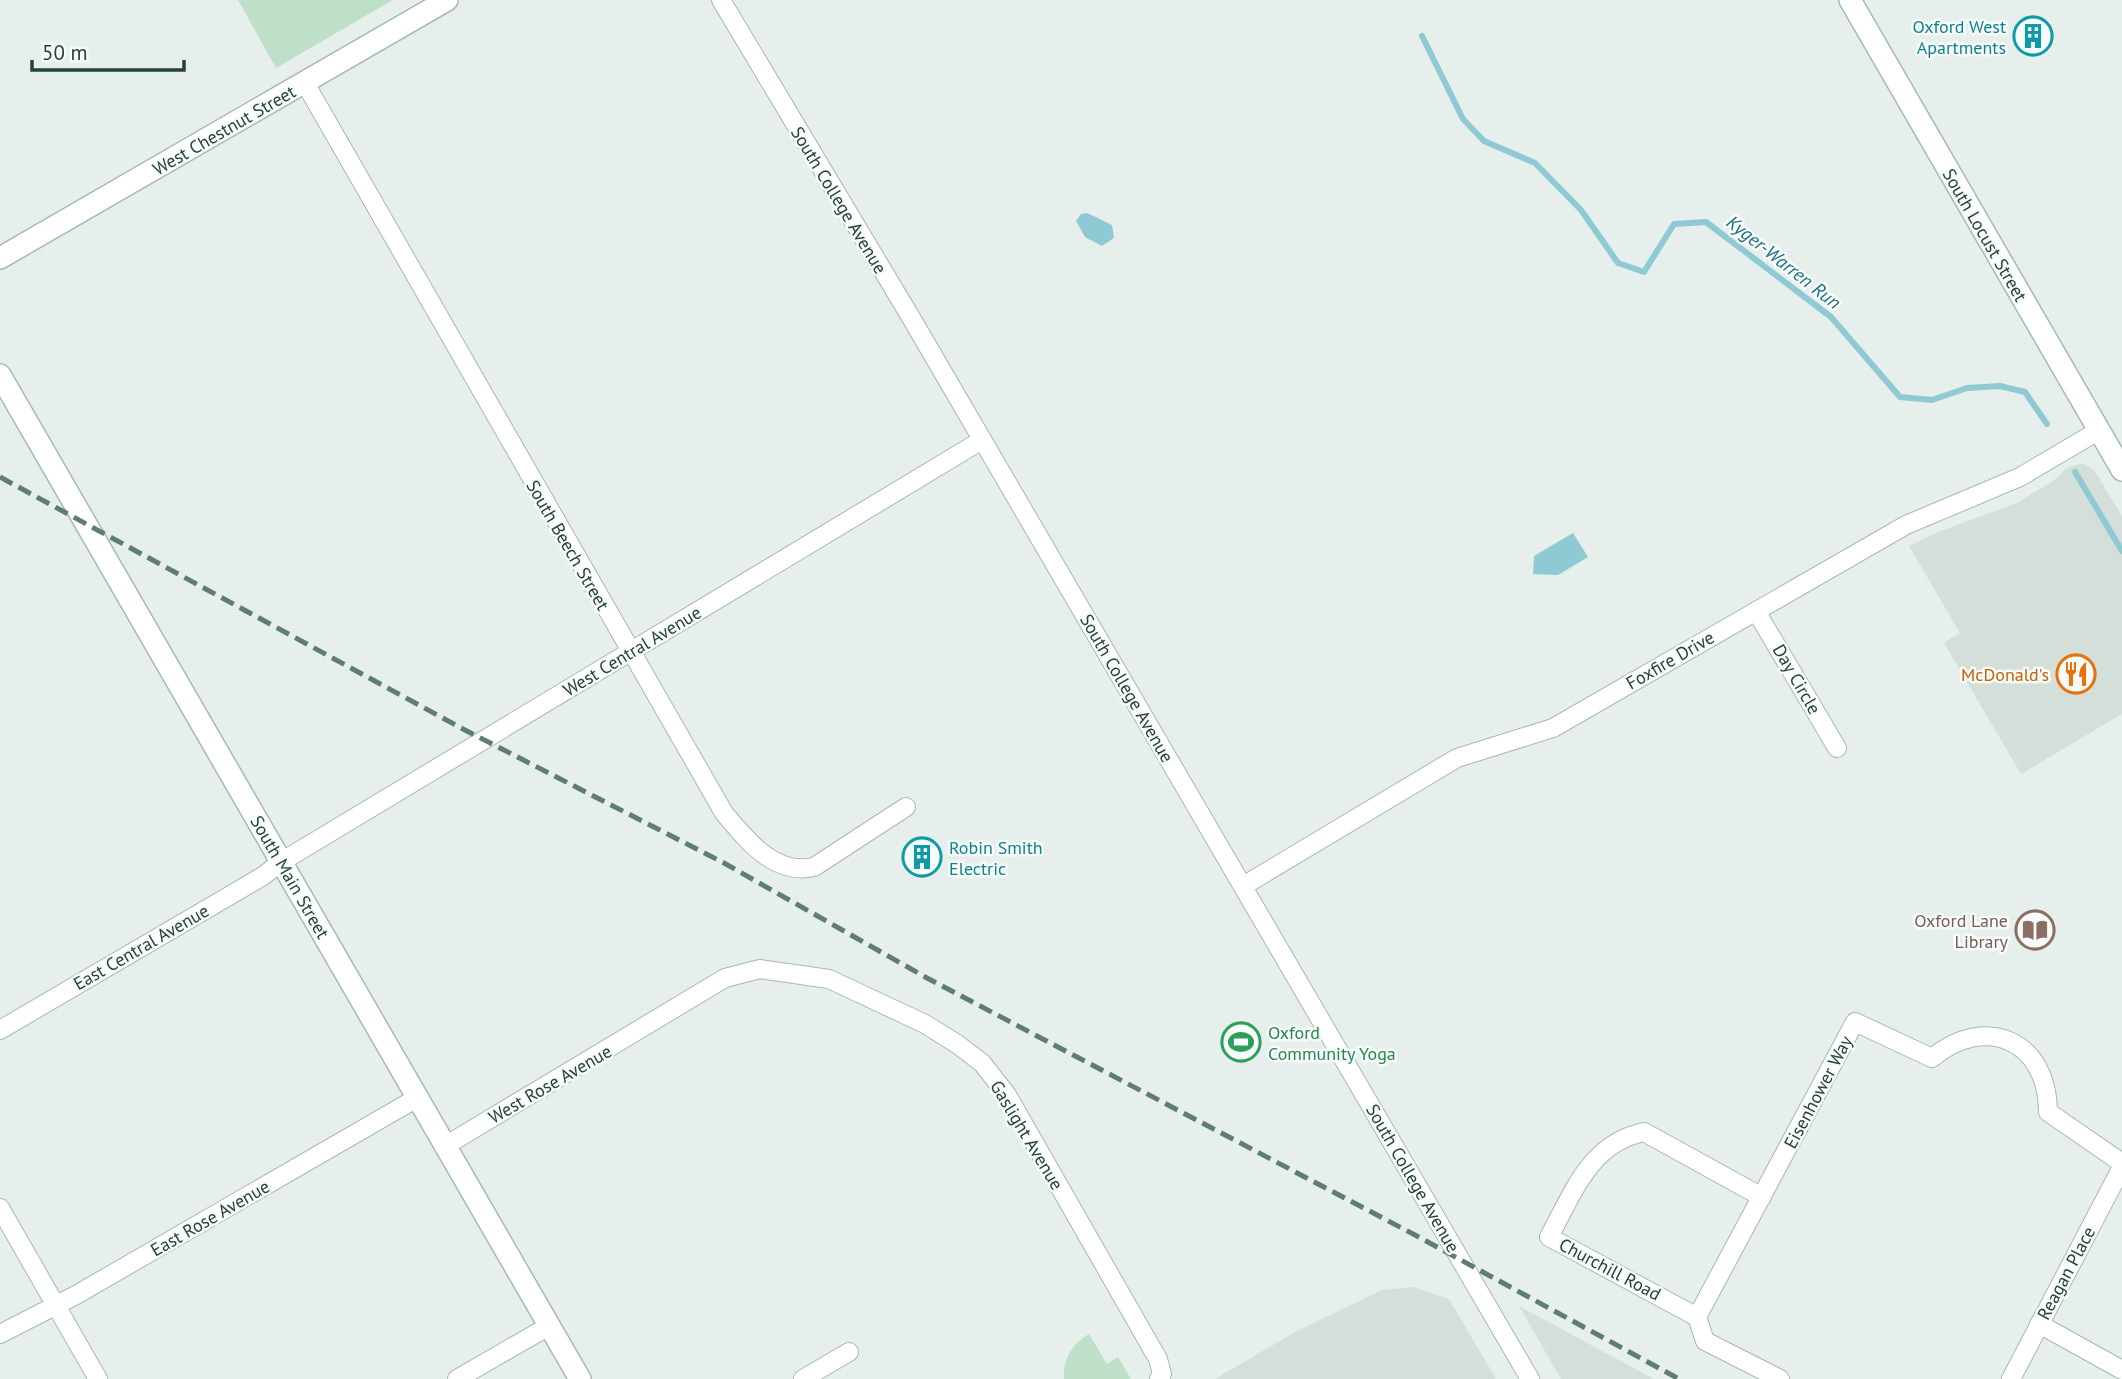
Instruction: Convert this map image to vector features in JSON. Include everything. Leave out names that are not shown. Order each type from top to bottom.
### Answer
[{"type":"main road","name":"West Chestnut Street","points":[[0,258],[447,0]]},
{"type":"main road","name":"South Locust Street","points":[[1850,0],[2122,470]]},
{"type":"main road","name":"South Main Street","points":[[0,375],[580,1379]]},
{"type":"street","name":"South College Avenue","points":[[721,0],[982,440],[1530,1379]]},
{"type":"street","name":"South Beech Street","points":[[305,83],[629,652],[724,813],[750,844],[776,863],[798,870],[814,867],[905,807]]},
{"type":"street","name":"Foxfire Drive","points":[[1243,886],[1457,758],[1553,728],[1906,525],[2020,477],[2098,431]]},
{"type":"street","name":"West Central Avenue","points":[[281,862],[982,440]]},
{"type":"street","name":"Day Circle","points":[[1756,611],[1837,748]]},
{"type":"street","name":"East Central Avenue","points":[[0,1030],[252,883],[281,862]]},
{"type":"street","name":"Gaslight Avenue","points":[[655,1023],[726,978],[760,969],[829,979],[925,1024],[957,1044],[982,1063],[1007,1095],[1158,1359],[1162,1374],[1160,1379]]},
{"type":"street","name":"Eisenhower Way","points":[[1697,1317],[1855,1022],[1932,1058],[1944,1048],[1985,1038],[2020,1045],[2032,1055],[2043,1074],[2048,1091],[2049,1112],[2122,1165]]},
{"type":"street","name":"West Rose Avenue","points":[[445,1146],[655,1023]]},
{"type":"street","name":"East Rose Avenue","points":[[0,1334],[417,1098]]},
{"type":"street","name":"Churchill Road","points":[[1697,1317],[1549,1237],[1586,1169],[1597,1155],[1629,1135],[1644,1132],[1762,1197]]},
{"type":"street","name":"Reagan Place","points":[[2011,1379],[2122,1165]]},
{"type":"street","points":[[0,1208],[97,1379]]},
{"type":"street","points":[[1697,1317],[1705,1341],[1780,1379]]},
{"type":"street","points":[[2039,1324],[2122,1370]]},
{"type":"street","points":[[457,1379],[549,1326]]},
{"type":"street","points":[[803,1379],[849,1352]]},
{"type":"shaded area","points":[[2082,463],[2094,470],[2122,516],[2122,714],[2021,774],[1944,643],[1960,633],[1909,546],[1938,532],[2017,503],[2053,481],[2067,468]]},
{"type":"shaded area","points":[[1413,1287],[1449,1299],[1496,1379],[1215,1379],[1295,1332],[1382,1290]]},
{"type":"shaded area","points":[[1519,1306],[1654,1379],[1561,1379]]},
{"type":"green space","points":[[238,0],[393,0],[276,68]]},
{"type":"green space","points":[[1089,1334],[1107,1364],[1118,1357],[1131,1379],[1064,1379],[1065,1365],[1070,1353],[1078,1342]]},
{"type":"water","points":[[1087,213],[1112,225],[1114,238],[1102,246],[1085,237],[1076,221],[1081,214]]},
{"type":"water","points":[[1573,533],[1588,557],[1558,575],[1533,574],[1534,556]]},
{"type":"waterway","name":"Kyger-Warren Run","points":[[1422,36],[1463,119],[1484,141],[1535,163],[1581,210],[1618,263],[1644,272],[1674,224],[1706,222],[1831,317],[1900,397],[1932,400],[1967,388],[2000,386],[2025,392],[2047,424]]},
{"type":"waterway","name":"Kyger-Warren Run","points":[[2075,472],[2122,551]]},
{"type":"railway","points":[[0,477],[463,729],[724,863],[927,978],[1415,1235],[1679,1379]]},
{"type":"place","name":"Oxford West Apartments","points":[[2033,36]]},
{"type":"place","name":"McDonald's","points":[[2076,674]]},
{"type":"place","name":"Robin Smith Electric","points":[[922,857]]},
{"type":"place","name":"Oxford Lane Library","points":[[2035,930]]},
{"type":"place","name":"Oxford Community Yoga","points":[[1241,1042]]}]
